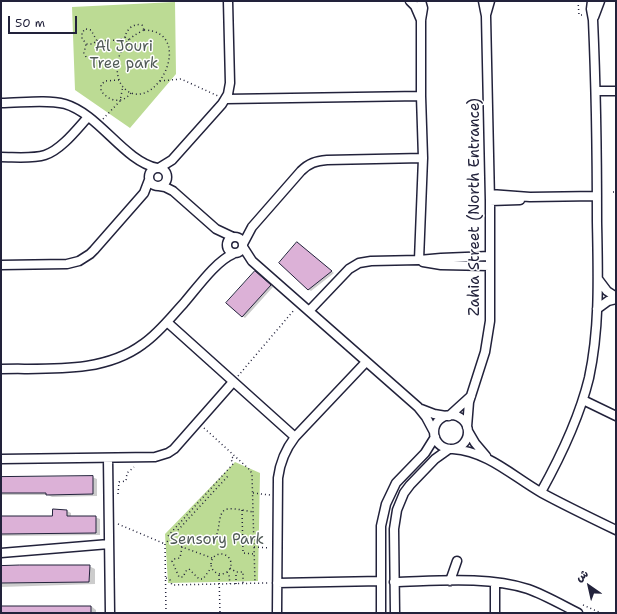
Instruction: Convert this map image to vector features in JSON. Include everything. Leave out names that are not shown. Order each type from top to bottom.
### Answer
[{"type":"street","points":[[1,265],[67,264],[80,261],[85,258],[94,250],[144,193],[151,171],[172,160],[226,99],[230,83],[228,1]]},
{"type":"street","points":[[410,1],[415,6],[421,20]]},
{"type":"street","points":[[419,260],[423,158],[421,20],[423,8],[421,1]]},
{"type":"street","points":[[483,1],[486,16]]},
{"type":"street","points":[[486,16],[490,1]]},
{"type":"street","points":[[541,492],[564,447],[583,400],[593,355],[598,279],[596,91],[593,20],[591,9],[592,1]]},
{"type":"street","points":[[593,20],[597,5],[600,1]]},
{"type":"street","name":"Zahia Street (North Entrance)","points":[[468,429],[468,408],[481,367],[490,321],[490,197],[486,16]]},
{"type":"street","points":[[596,91],[616,91]]},
{"type":"street","points":[[226,99],[421,96]]},
{"type":"street","points":[[1,103],[57,103],[74,108],[88,117],[142,162],[164,170],[173,190]]},
{"type":"street","points":[[1,157],[36,156],[52,152],[61,145],[88,117]]},
{"type":"street","points":[[1,369],[78,367],[119,358],[143,344],[167,322],[220,262],[240,252],[252,227],[305,167],[316,161],[423,158]]},
{"type":"street","points":[[144,193],[165,182],[172,160]]},
{"type":"street","points":[[142,162],[152,184],[173,190],[216,229],[228,251],[252,261]]},
{"type":"street","points":[[490,197],[597,196]]},
{"type":"street","points":[[220,262],[228,240],[252,227]]},
{"type":"street","points":[[216,229],[240,239],[252,261],[418,407],[426,417],[440,445],[451,449],[468,451],[488,458],[541,492],[616,530]]},
{"type":"street","points":[[309,311],[349,270],[359,263],[371,261],[490,256]]},
{"type":"street","points":[[419,260],[441,265],[490,266]]},
{"type":"street","points":[[598,279],[607,291],[616,298]]},
{"type":"street","points":[[597,309],[608,301],[616,298]]},
{"type":"street","points":[[167,322],[295,437]]},
{"type":"street","points":[[277,613],[278,496],[280,467],[283,456],[295,437],[366,362]]},
{"type":"street","points":[[1,459],[162,456],[174,448],[233,382]]},
{"type":"street","points":[[468,429],[467,437],[464,443],[459,447],[451,449],[430,463],[410,485],[400,501],[394,529],[395,610],[381,610],[381,526],[386,504],[396,483],[425,453],[438,423],[471,396]]},
{"type":"street","points":[[583,400],[616,416]]},
{"type":"street","points":[[418,407],[434,414],[458,417],[462,420],[479,448],[488,458]]},
{"type":"street","points":[[108,458],[110,613]]},
{"type":"street","points":[[2,553],[109,544]]},
{"type":"street","points":[[450,581],[457,561]]},
{"type":"street","points":[[278,583],[380,581]]},
{"type":"street","points":[[394,582],[450,581],[495,583],[528,589],[578,613]]},
{"type":"street","points":[[495,583],[495,613]]},
{"type":"path","points":[[97,41],[93,32],[89,29],[83,30],[81,36],[83,41],[87,44],[92,44],[97,41],[119,40],[125,37],[128,30],[134,26],[142,26],[144,30]]},
{"type":"path","points":[[144,30],[152,30],[159,33],[164,38],[168,45],[169,61],[167,69],[160,81],[148,91],[140,94],[131,93],[119,80],[117,69],[118,60],[120,52],[129,40],[144,30]]},
{"type":"path","points":[[125,37],[129,40]]},
{"type":"path","points":[[86,57],[84,53],[87,44]]},
{"type":"path","points":[[119,80],[105,81],[100,88],[103,94],[110,99],[120,101]]},
{"type":"path","points":[[160,81],[185,80],[226,99]]},
{"type":"path","points":[[120,101],[123,86]]},
{"type":"path","points":[[98,125],[120,101],[131,93]]},
{"type":"path","points":[[233,382],[295,309]]},
{"type":"path","points":[[197,422],[250,470],[252,474],[255,584]]},
{"type":"path","points":[[168,536],[233,464],[231,459],[234,456]]},
{"type":"path","points":[[118,499],[119,482],[126,481],[127,473],[135,466]]},
{"type":"path","points":[[166,613],[165,544],[228,476]]},
{"type":"path","points":[[253,494],[278,496]]},
{"type":"path","points":[[211,568],[202,579],[199,579],[188,569],[183,577],[179,577],[172,561],[180,558],[182,547],[179,541],[184,537],[204,543],[211,542],[216,537],[223,511],[228,508],[253,512]]},
{"type":"path","points":[[242,510],[243,553],[254,554]]},
{"type":"path","points":[[109,520],[165,544]]},
{"type":"path","points":[[182,547],[212,558]]},
{"type":"path","points":[[254,547],[278,549]]},
{"type":"path","points":[[219,554],[226,555],[230,561],[230,568],[227,572],[219,575],[212,571],[210,561],[219,554]]},
{"type":"path","points":[[230,568],[236,572],[243,572],[244,584]]},
{"type":"path","points":[[227,572],[230,584]]},
{"type":"path","points":[[236,572],[236,584]]},
{"type":"path","points":[[219,575],[220,613]]},
{"type":"path","points":[[166,578],[170,580],[172,585],[278,583]]},
{"type":"green space","name":"Al Jouri Tree park","points":[[175,2],[176,74],[130,128],[75,90],[72,7]]},
{"type":"green space","name":"Sensory Park","points":[[235,462],[260,473],[258,581],[168,583],[165,534]]},
{"type":"building","points":[[297,242],[332,271],[308,290],[279,263]]},
{"type":"building","points":[[255,271],[271,285],[242,317],[226,303]]},
{"type":"building","points":[[93,476],[93,494],[46,495],[46,493],[1,493],[1,477]]},
{"type":"building","points":[[53,509],[67,510],[67,516],[96,516],[96,533],[1,534],[1,516],[52,516]]},
{"type":"building","points":[[90,565],[89,582],[1,583],[1,566]]},
{"type":"building","points":[[1,606],[91,606],[91,613],[1,613]]}]
